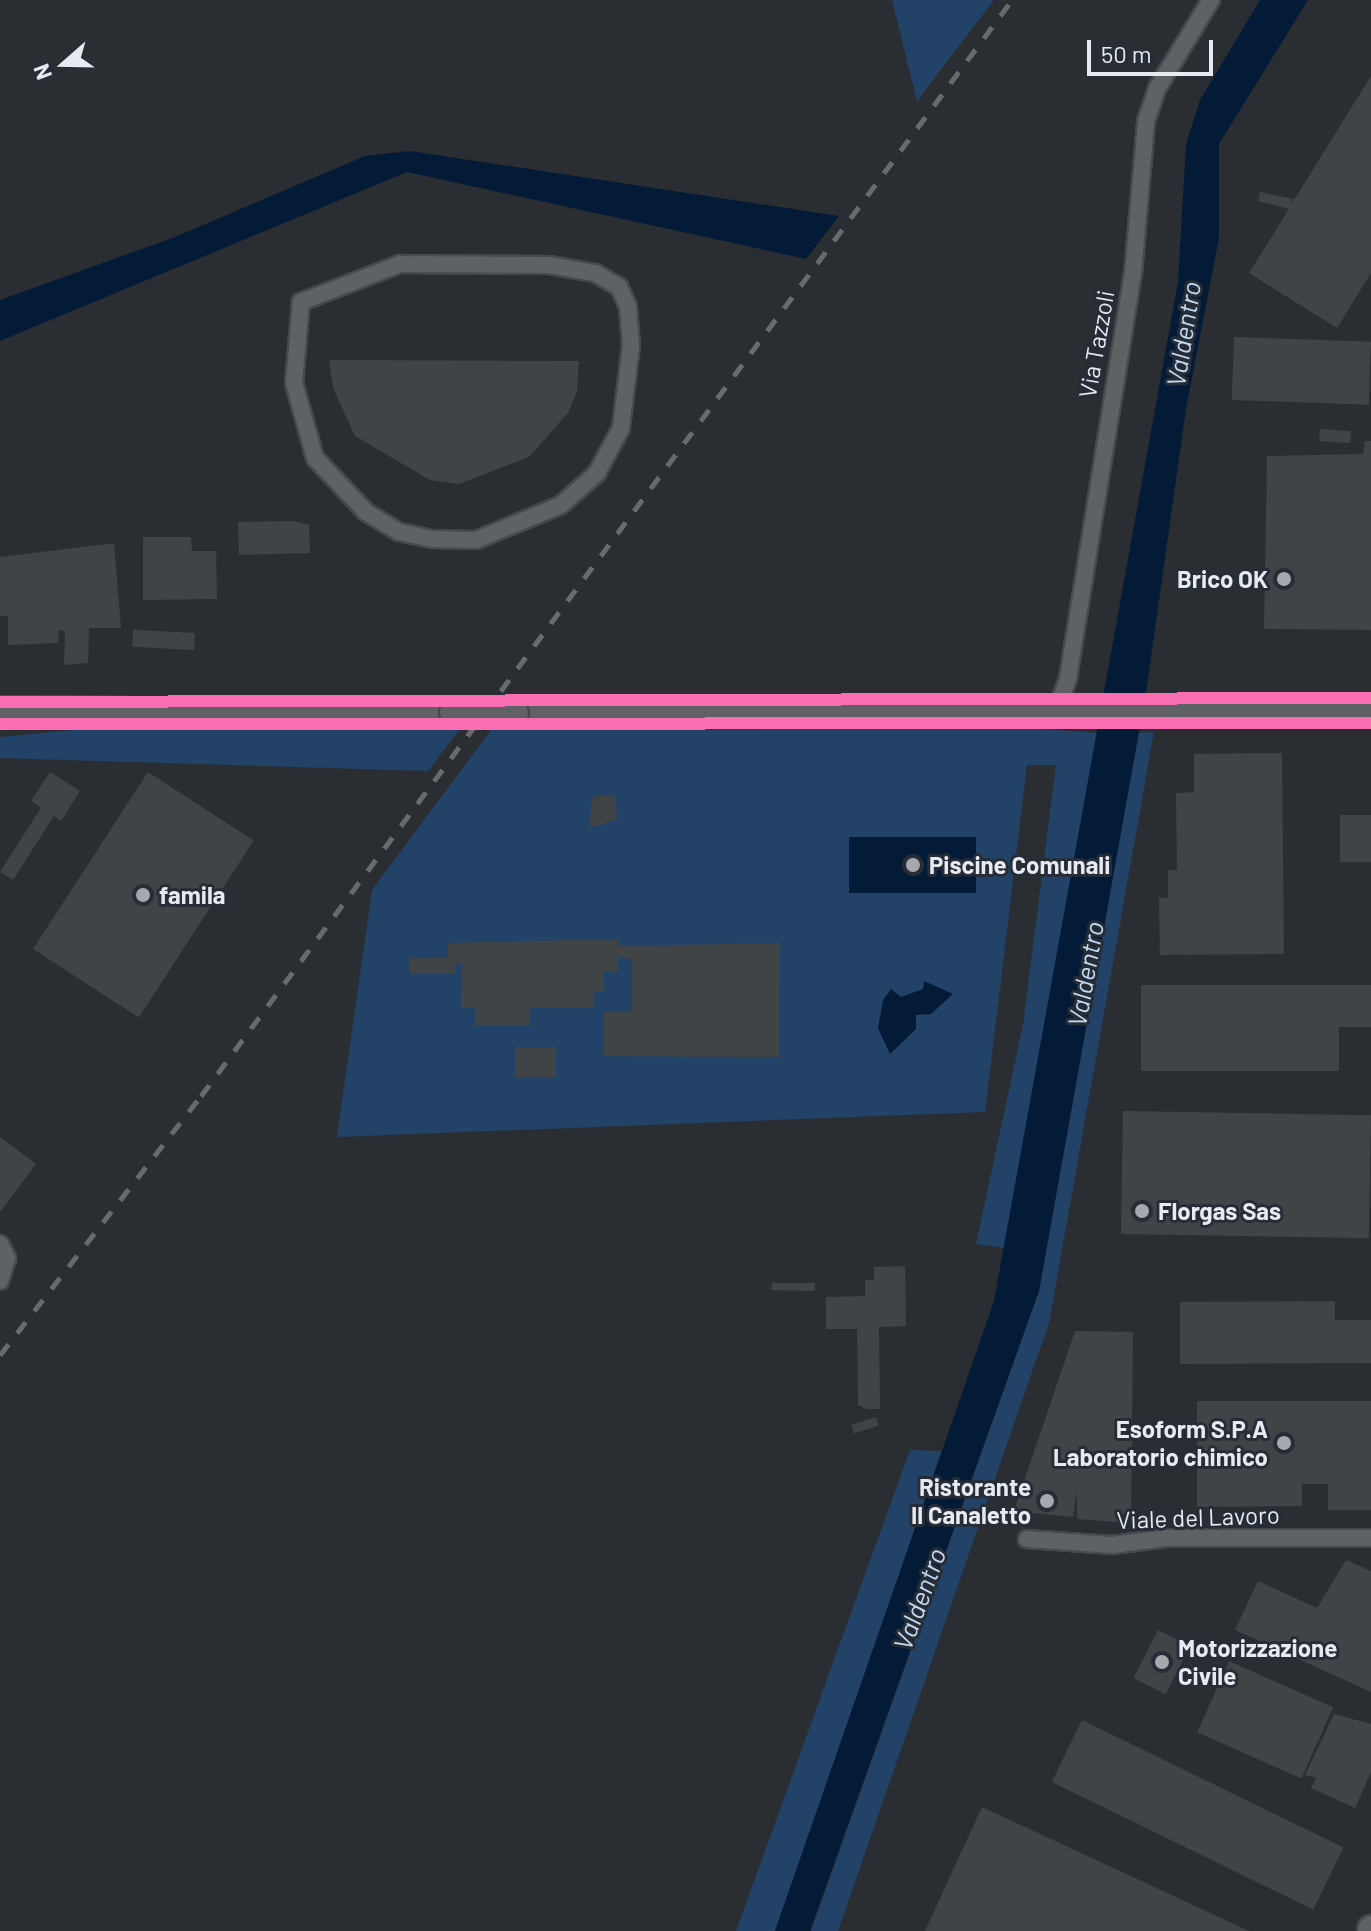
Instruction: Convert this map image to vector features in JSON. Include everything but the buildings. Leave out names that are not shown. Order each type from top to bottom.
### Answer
[{"type":"main road","points":[[0,709],[516,713],[1371,710]]},
{"type":"street","name":"Via Tazzoli","points":[[1057,709],[1068,678],[1133,274],[1146,121],[1158,87],[1211,0]]},
{"type":"street","points":[[400,264],[549,265],[595,273],[619,287],[628,306],[629,394],[621,428],[597,473],[561,505],[518,528],[476,540],[399,532],[337,488],[315,458],[294,383],[301,302],[400,264]]},
{"type":"street","points":[[0,717],[26,709]]},
{"type":"street","points":[[0,1244],[7,1258],[0,1281]]},
{"type":"street","name":"Viale del Lavoro","points":[[1027,1539],[1112,1545],[1167,1538],[1371,1538]]},
{"type":"shaded area","points":[[892,0],[994,0],[917,101]]},
{"type":"shaded area","points":[[137,724],[459,730],[428,771],[0,758],[0,737]]},
{"type":"shaded area","points":[[1030,728],[1098,733],[1005,1248],[976,1244],[1023,1025],[1056,765],[1027,765],[985,1112],[337,1137],[372,890],[491,730]]},
{"type":"shaded area","points":[[1154,732],[1049,1323],[838,1931],[811,1931],[1039,1291],[1138,733]]},
{"type":"shaded area","points":[[910,1450],[942,1451],[775,1931],[736,1931]]},
{"type":"water","name":"Valdentro","points":[[1260,0],[1308,0],[1219,144],[1219,238],[1186,409],[1146,693],[1039,1291],[810,1931],[775,1931],[994,1301],[1178,282],[1186,144],[1200,100]]},
{"type":"water","points":[[410,151],[839,216],[806,259],[407,172],[0,341],[0,300],[175,237],[365,156]]},
{"type":"water","name":"Piscine Comunali","points":[[849,837],[976,837],[976,893],[849,893]]},
{"type":"water","points":[[924,981],[953,994],[931,1014],[916,1015],[916,1029],[890,1054],[878,1028],[883,1000],[891,989],[901,997],[923,989]]},
{"type":"railway","points":[[0,1355],[201,1096],[1012,0]]},
{"type":"cycle path","points":[[0,702],[1371,698]]},
{"type":"cycle path","points":[[0,724],[1371,723]]},
{"type":"place","name":"Brico OK","points":[[1284,579]]},
{"type":"place","name":"Piscine Comunali","points":[[913,865]]},
{"type":"place","name":"famila","points":[[143,895]]},
{"type":"place","name":"Florgas Sas","points":[[1142,1211]]},
{"type":"place","name":"Esoform S.P.A Laboratorio chimico","points":[[1284,1443]]},
{"type":"place","name":"Ristorante Il Canaletto","points":[[1047,1501]]},
{"type":"place","name":"Motorizzazione Civile","points":[[1162,1662]]}]
